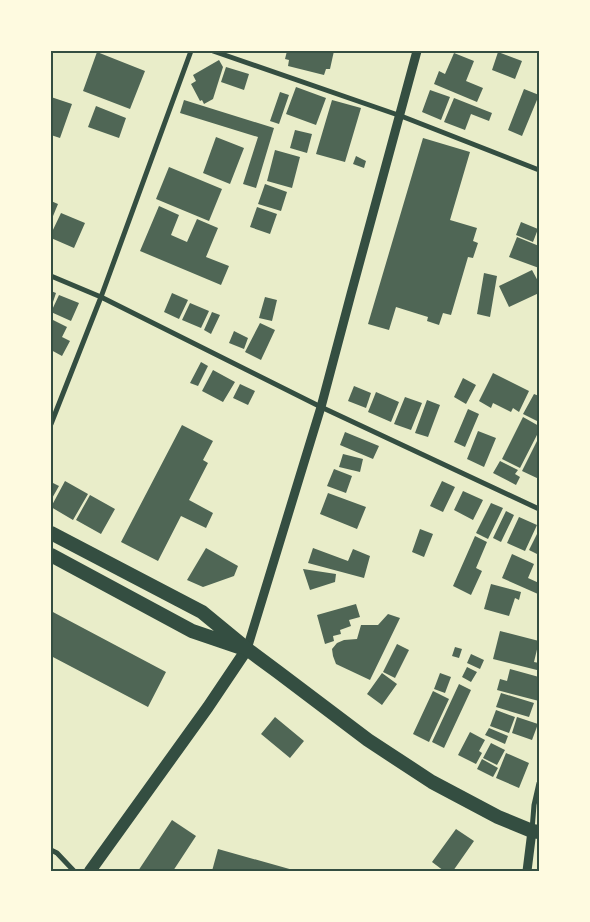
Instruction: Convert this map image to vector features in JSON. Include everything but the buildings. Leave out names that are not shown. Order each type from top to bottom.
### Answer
[{"type":"highway","points":[[51,532],[202,612],[246,650],[368,740],[432,782],[498,816],[535,831]]},
{"type":"highway","points":[[51,555],[192,631],[246,650]]},
{"type":"main road","points":[[90,871],[208,707],[246,650]]},
{"type":"street","points":[[51,424],[101,297],[191,51]]},
{"type":"street","points":[[213,51],[401,116],[539,170]]},
{"type":"street","points":[[246,650],[321,407],[418,51]]},
{"type":"street","points":[[51,276],[101,297],[321,407],[539,509]]},
{"type":"street","points":[[526,871],[535,831],[534,805],[539,783]]},
{"type":"street","points":[[51,850],[57,853],[74,871]]}]
